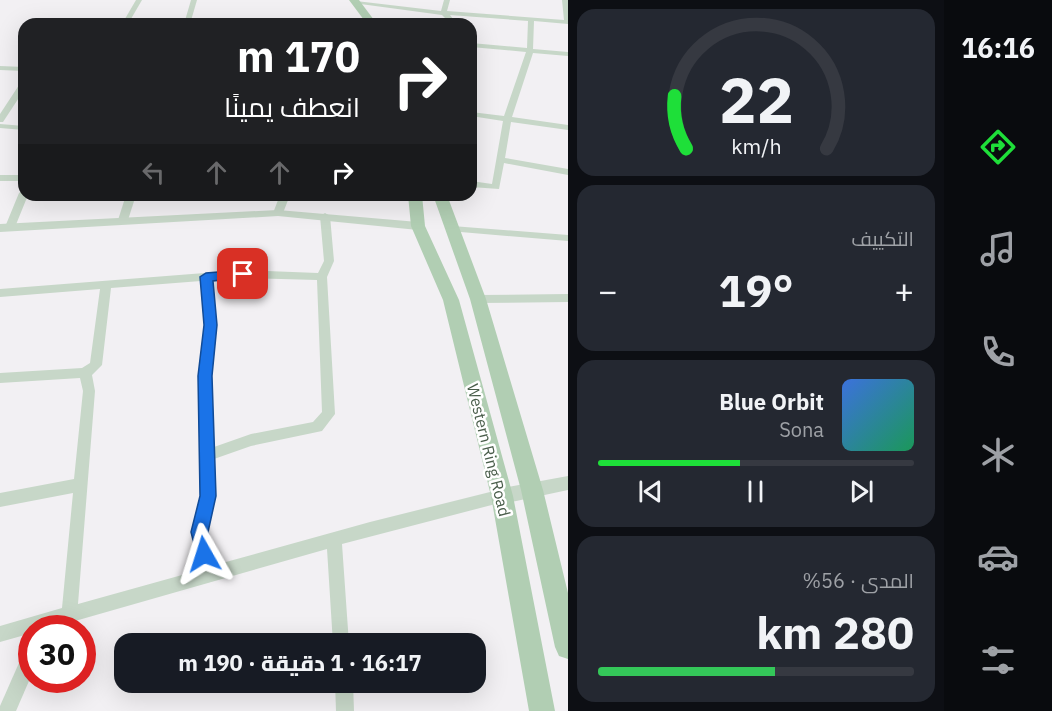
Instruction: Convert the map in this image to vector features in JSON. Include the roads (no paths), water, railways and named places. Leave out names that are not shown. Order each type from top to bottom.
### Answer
[{"type":"main road","points":[[343,1],[355,1],[368,18]]},
{"type":"main road","points":[[343,1],[354,18]]},
{"type":"main road","name":"Western Ring Road","points":[[416,201],[418,226],[451,300],[502,496],[542,711]]},
{"type":"main road","name":"Western Ring Road","points":[[442,201],[478,299],[532,490],[567,647]]},
{"type":"main road","points":[[451,300],[478,299]]},
{"type":"street","points":[[128,18],[139,0]]},
{"type":"street","points":[[189,18],[194,0]]},
{"type":"street","points":[[444,13],[447,0]]},
{"type":"street","points":[[355,1],[444,13],[567,22],[565,0]]},
{"type":"street","points":[[444,13],[449,18]]},
{"type":"street","points":[[477,185],[496,187],[507,120],[530,51],[531,20]]},
{"type":"street","points":[[477,45],[567,54]]},
{"type":"street","points":[[0,68],[18,69]]},
{"type":"street","points":[[0,120],[18,93]]},
{"type":"street","points":[[477,115],[567,128]]},
{"type":"street","points":[[0,126],[18,128]]},
{"type":"street","points":[[500,160],[567,172]]},
{"type":"street","points":[[0,177],[18,178]]},
{"type":"street","points":[[5,228],[20,201]]},
{"type":"street","points":[[123,220],[129,201]]},
{"type":"street","points":[[278,213],[283,201]]},
{"type":"street","points":[[5,228],[278,213],[418,226]]},
{"type":"street","points":[[207,455],[251,440],[317,427],[329,414],[322,277],[329,261],[325,216]]},
{"type":"street","points":[[452,230],[567,238]]},
{"type":"street","points":[[0,292],[243,274],[322,277]]},
{"type":"street","points":[[206,277],[211,325],[205,376],[208,496],[200,532],[209,576]]},
{"type":"street","points":[[0,378],[85,373],[96,366],[106,285]]},
{"type":"street","points":[[478,299],[567,298]]},
{"type":"street","points":[[69,615],[89,391],[85,373]]},
{"type":"street","points":[[72,615],[334,539],[502,496],[567,483]]},
{"type":"street","points":[[0,500],[79,485]]},
{"type":"street","points":[[334,539],[340,633]]},
{"type":"street","points":[[0,634],[18,631]]},
{"type":"street","points":[[7,711],[18,685]]},
{"type":"street","points":[[344,693],[345,711]]}]
